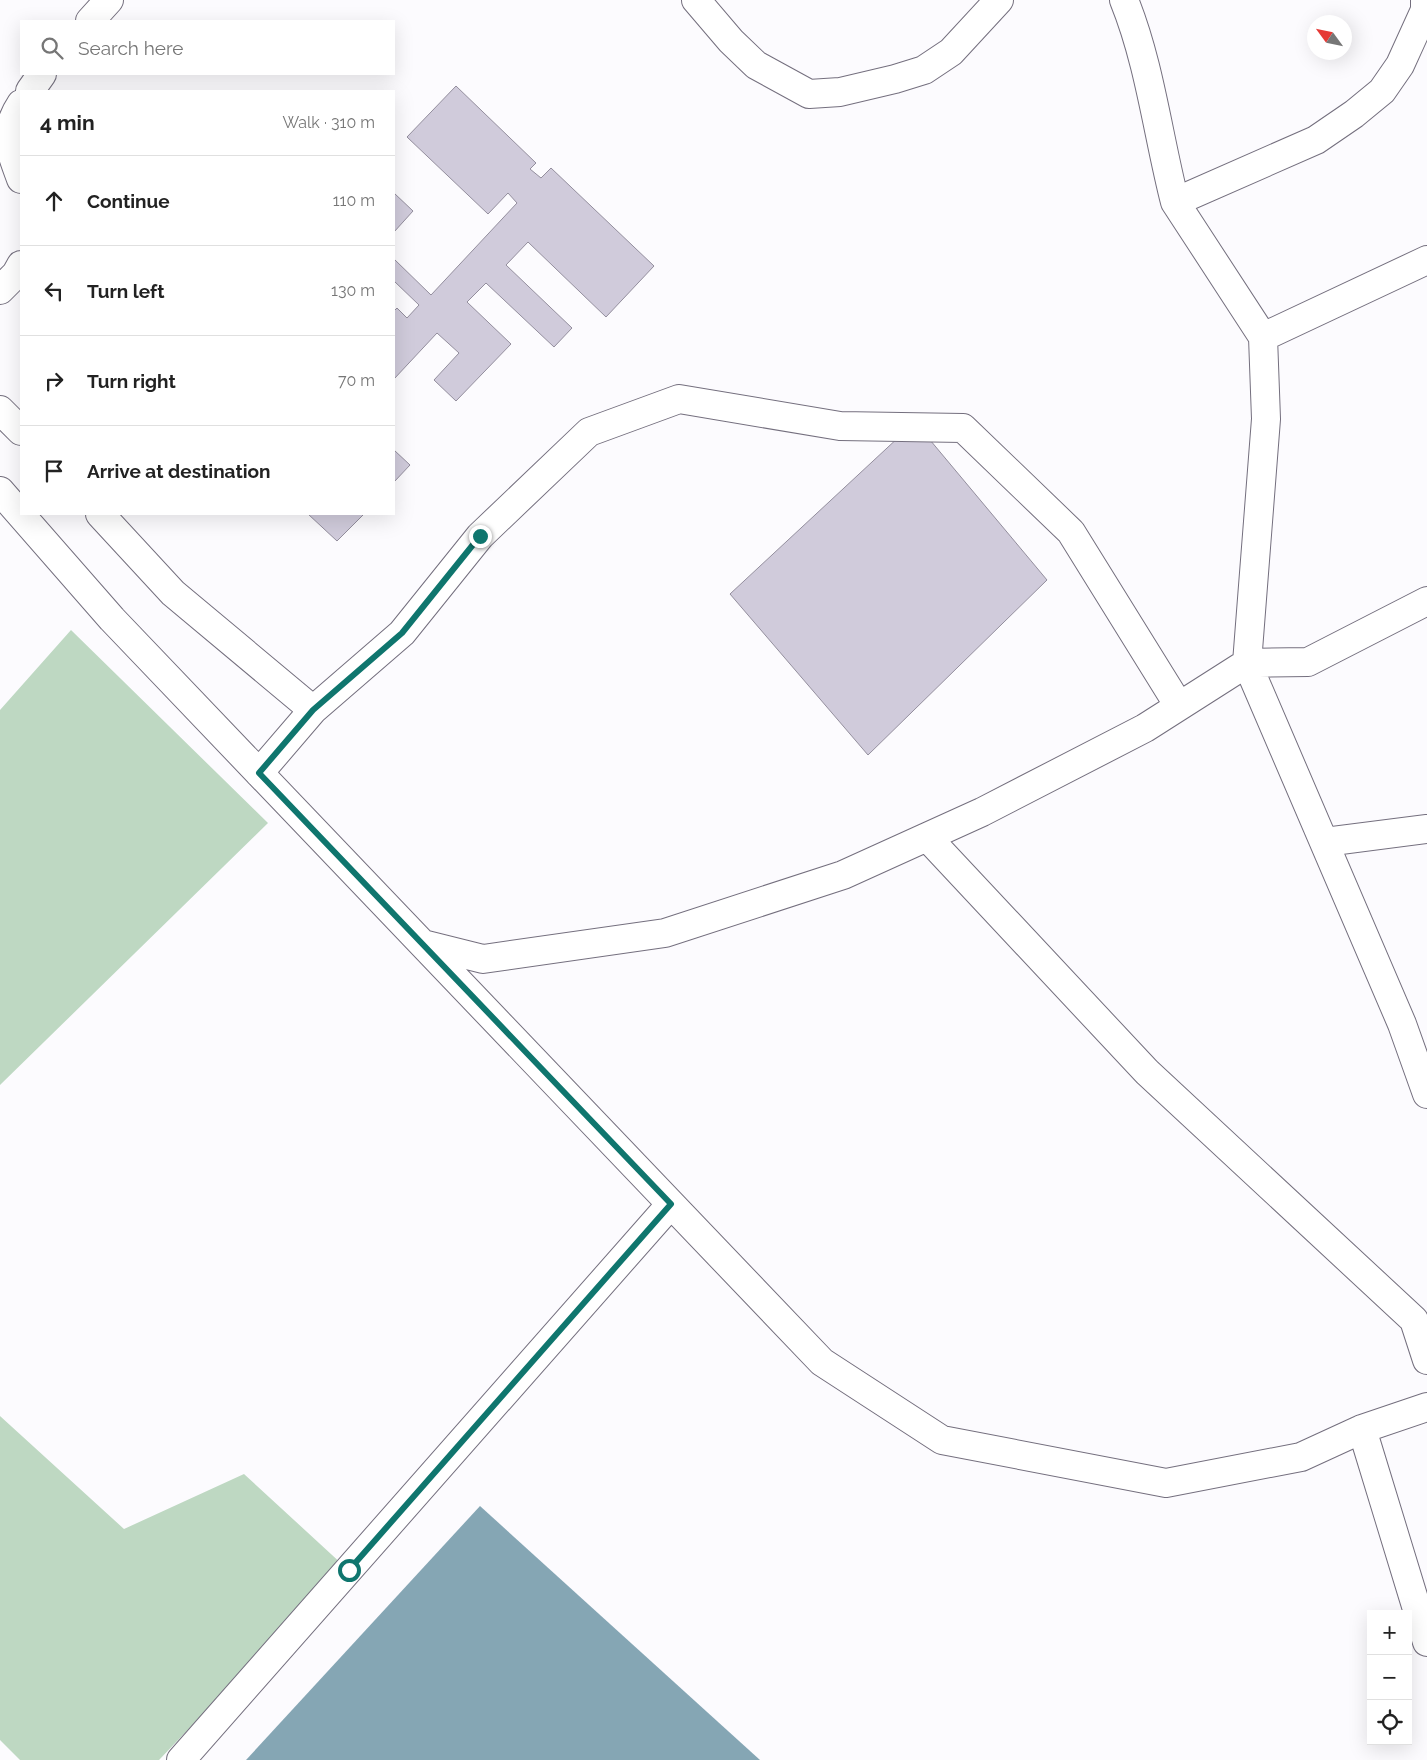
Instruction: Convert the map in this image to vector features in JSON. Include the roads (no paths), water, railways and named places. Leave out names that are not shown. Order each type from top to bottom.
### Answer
[{"type":"street","points":[[91,20],[109,0]]},
{"type":"street","points":[[696,0],[731,41],[756,65],[809,94],[840,92],[924,70],[951,52],[999,0]]},
{"type":"street","points":[[1124,0],[1132,20],[1175,202],[1263,337],[1266,419],[1247,663],[1402,1024],[1427,1094]]},
{"type":"street","points":[[1175,202],[1316,140],[1354,114],[1382,91],[1400,65],[1425,10],[1425,0]]},
{"type":"street","points":[[31,90],[41,75]]},
{"type":"street","points":[[20,106],[9,130],[11,153],[20,176]]},
{"type":"street","points":[[1263,337],[1427,260]]},
{"type":"street","points":[[0,290],[16,274],[20,267]]},
{"type":"street","points":[[259,773],[313,710],[402,633],[480,536],[589,432],[679,399],[840,426],[963,428],[1071,532],[1179,706]]},
{"type":"street","points":[[0,410],[20,430]]},
{"type":"street","points":[[0,491],[20,514]]},
{"type":"street","points":[[21,515],[112,619],[822,1362],[942,1440],[1166,1482],[1301,1458],[1362,1429],[1427,1407]]},
{"type":"street","points":[[101,515],[173,593],[313,710]]},
{"type":"street","points":[[423,944],[483,959],[665,933],[843,874],[982,812],[1145,728],[1247,663],[1308,662],[1427,601]]},
{"type":"street","points":[[1325,842],[1427,829]]},
{"type":"street","points":[[927,837],[1147,1072],[1414,1320],[1427,1360]]},
{"type":"street","points":[[181,1760],[671,1204]]},
{"type":"street","points":[[1362,1429],[1427,1642]]},
{"type":"water","points":[[480,1506],[760,1760],[246,1760]]}]
